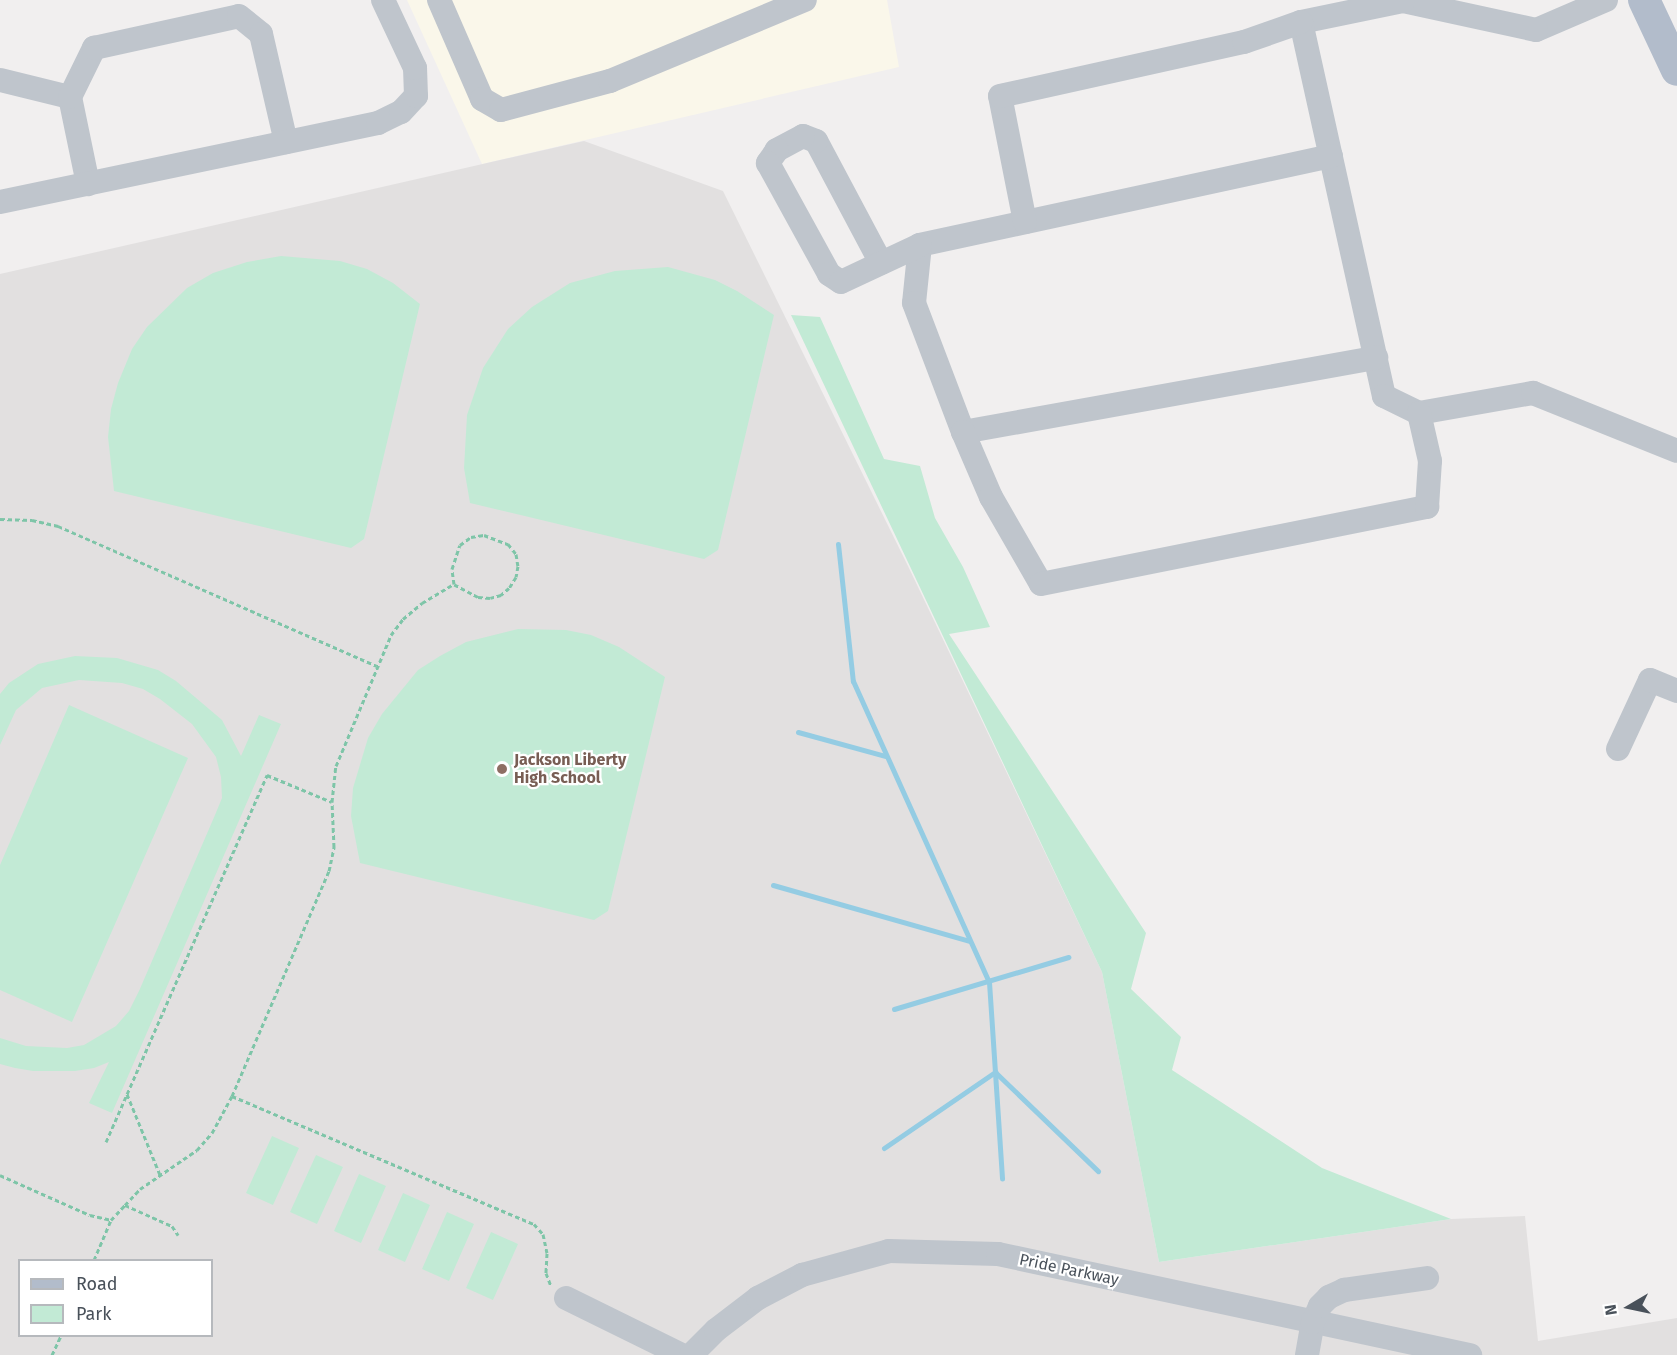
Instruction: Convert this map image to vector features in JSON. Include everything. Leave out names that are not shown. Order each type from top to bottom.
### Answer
[{"type":"main road","points":[[1644,0],[1677,70]]},
{"type":"lane","points":[[0,202],[378,123],[401,112],[416,96],[415,68],[383,0]]},
{"type":"lane","points":[[439,0],[482,99],[501,110],[610,81],[805,0]]},
{"type":"lane","points":[[1025,222],[1000,96],[1244,42],[1301,22],[1403,1],[1536,30],[1605,0]]},
{"type":"lane","points":[[88,184],[70,97],[94,48],[239,16],[261,34],[286,142]]},
{"type":"lane","points":[[1301,22],[1384,396],[1419,413],[1533,393],[1677,451]]},
{"type":"lane","points":[[0,80],[70,97]]},
{"type":"lane","points":[[881,263],[816,141],[803,136],[777,150],[768,163],[829,274],[841,282],[920,245],[1331,156]]},
{"type":"lane","points":[[920,245],[914,303],[963,432],[991,497],[1041,584],[1427,507],[1430,461],[1419,413]]},
{"type":"lane","points":[[963,432],[1376,358]]},
{"type":"lane","points":[[1618,750],[1650,680],[1677,691]]},
{"type":"lane","name":"Pride Parkway","points":[[691,1355],[716,1330],[758,1298],[793,1280],[889,1251],[998,1254],[1470,1355]]},
{"type":"lane","points":[[1307,1355],[1313,1322],[1320,1306],[1329,1296],[1344,1290],[1427,1278]]},
{"type":"lane","points":[[566,1299],[682,1355]]},
{"type":"path","points":[[0,519],[32,520],[58,526],[377,666]]},
{"type":"path","points":[[484,535],[497,538],[508,544],[516,554],[516,577],[510,588],[501,595],[478,597],[454,584],[452,568],[454,556],[460,545],[471,537],[484,535]]},
{"type":"path","points":[[94,1259],[111,1220],[140,1189],[197,1150],[212,1133],[232,1096],[329,871],[334,847],[332,802],[336,766],[377,666],[391,635],[403,619],[422,603],[454,584]]},
{"type":"path","points":[[106,1142],[267,775],[332,802]]},
{"type":"path","points":[[127,1094],[160,1175]]},
{"type":"path","points":[[232,1096],[534,1224],[543,1234],[547,1253],[546,1273],[552,1288],[566,1299]]},
{"type":"path","points":[[0,1175],[90,1215],[111,1220]]},
{"type":"path","points":[[125,1204],[172,1226],[178,1235]]},
{"type":"path","points":[[52,1355],[60,1337]]},
{"type":"shaded area","points":[[407,0],[887,0],[899,67],[482,164]]},
{"type":"shaded area","name":"Jackson Liberty High School","points":[[584,141],[723,191],[908,566],[1102,972],[1159,1262],[1451,1219],[1525,1216],[1538,1341],[1677,1318],[1677,1355],[0,1355],[0,274]]},
{"type":"green space","points":[[281,256],[340,261],[367,269],[393,283],[420,304],[364,539],[351,548],[114,491],[108,437],[111,409],[118,383],[132,349],[147,327],[187,288],[213,273],[247,262]]},
{"type":"green space","points":[[668,267],[715,280],[774,315],[718,550],[704,559],[470,503],[464,468],[467,415],[483,368],[508,329],[532,307],[570,283],[615,271]]},
{"type":"green space","points":[[791,315],[820,317],[884,459],[920,466],[935,518],[963,567],[990,627],[949,634],[1146,933],[1131,989],[1181,1037],[1172,1070],[1322,1168],[1451,1219],[1159,1262],[1102,972]]},
{"type":"green space","points":[[518,629],[566,630],[591,635],[619,647],[665,677],[608,911],[594,920],[360,863],[351,816],[353,788],[368,738],[382,714],[418,670],[440,656],[466,642]]},
{"type":"green space","points":[[75,656],[117,658],[158,670],[176,681],[222,720],[241,756],[259,715],[281,724],[112,1113],[89,1103],[109,1062],[94,1068],[75,1071],[33,1071],[15,1068],[0,1064],[0,1038],[26,1046],[67,1048],[84,1045],[116,1026],[129,1011],[222,798],[221,777],[216,757],[192,724],[143,689],[122,683],[79,680],[42,688],[16,710],[0,745],[0,694],[9,683],[38,664]]},
{"type":"green space","points":[[69,705],[188,758],[72,1022],[0,990],[0,865]]},
{"type":"green space","points":[[272,1136],[299,1148],[273,1205],[246,1193]]},
{"type":"green space","points":[[316,1155],[343,1167],[317,1224],[290,1212]]},
{"type":"green space","points":[[359,1174],[386,1186],[361,1243],[334,1231]]},
{"type":"green space","points":[[403,1193],[430,1205],[405,1262],[378,1250]]},
{"type":"green space","points":[[447,1212],[474,1224],[449,1281],[422,1269]]},
{"type":"green space","points":[[491,1232],[518,1244],[493,1300],[466,1288]]},
{"type":"waterway","points":[[838,544],[853,681],[989,982],[1002,1179]]},
{"type":"waterway","points":[[798,732],[885,756]]},
{"type":"waterway","points":[[773,885],[969,941]]},
{"type":"waterway","points":[[894,1009],[1068,957]]},
{"type":"waterway","points":[[884,1148],[995,1072],[1098,1171]]},
{"type":"place","name":"Jackson Liberty High School","points":[[502,769]]}]
